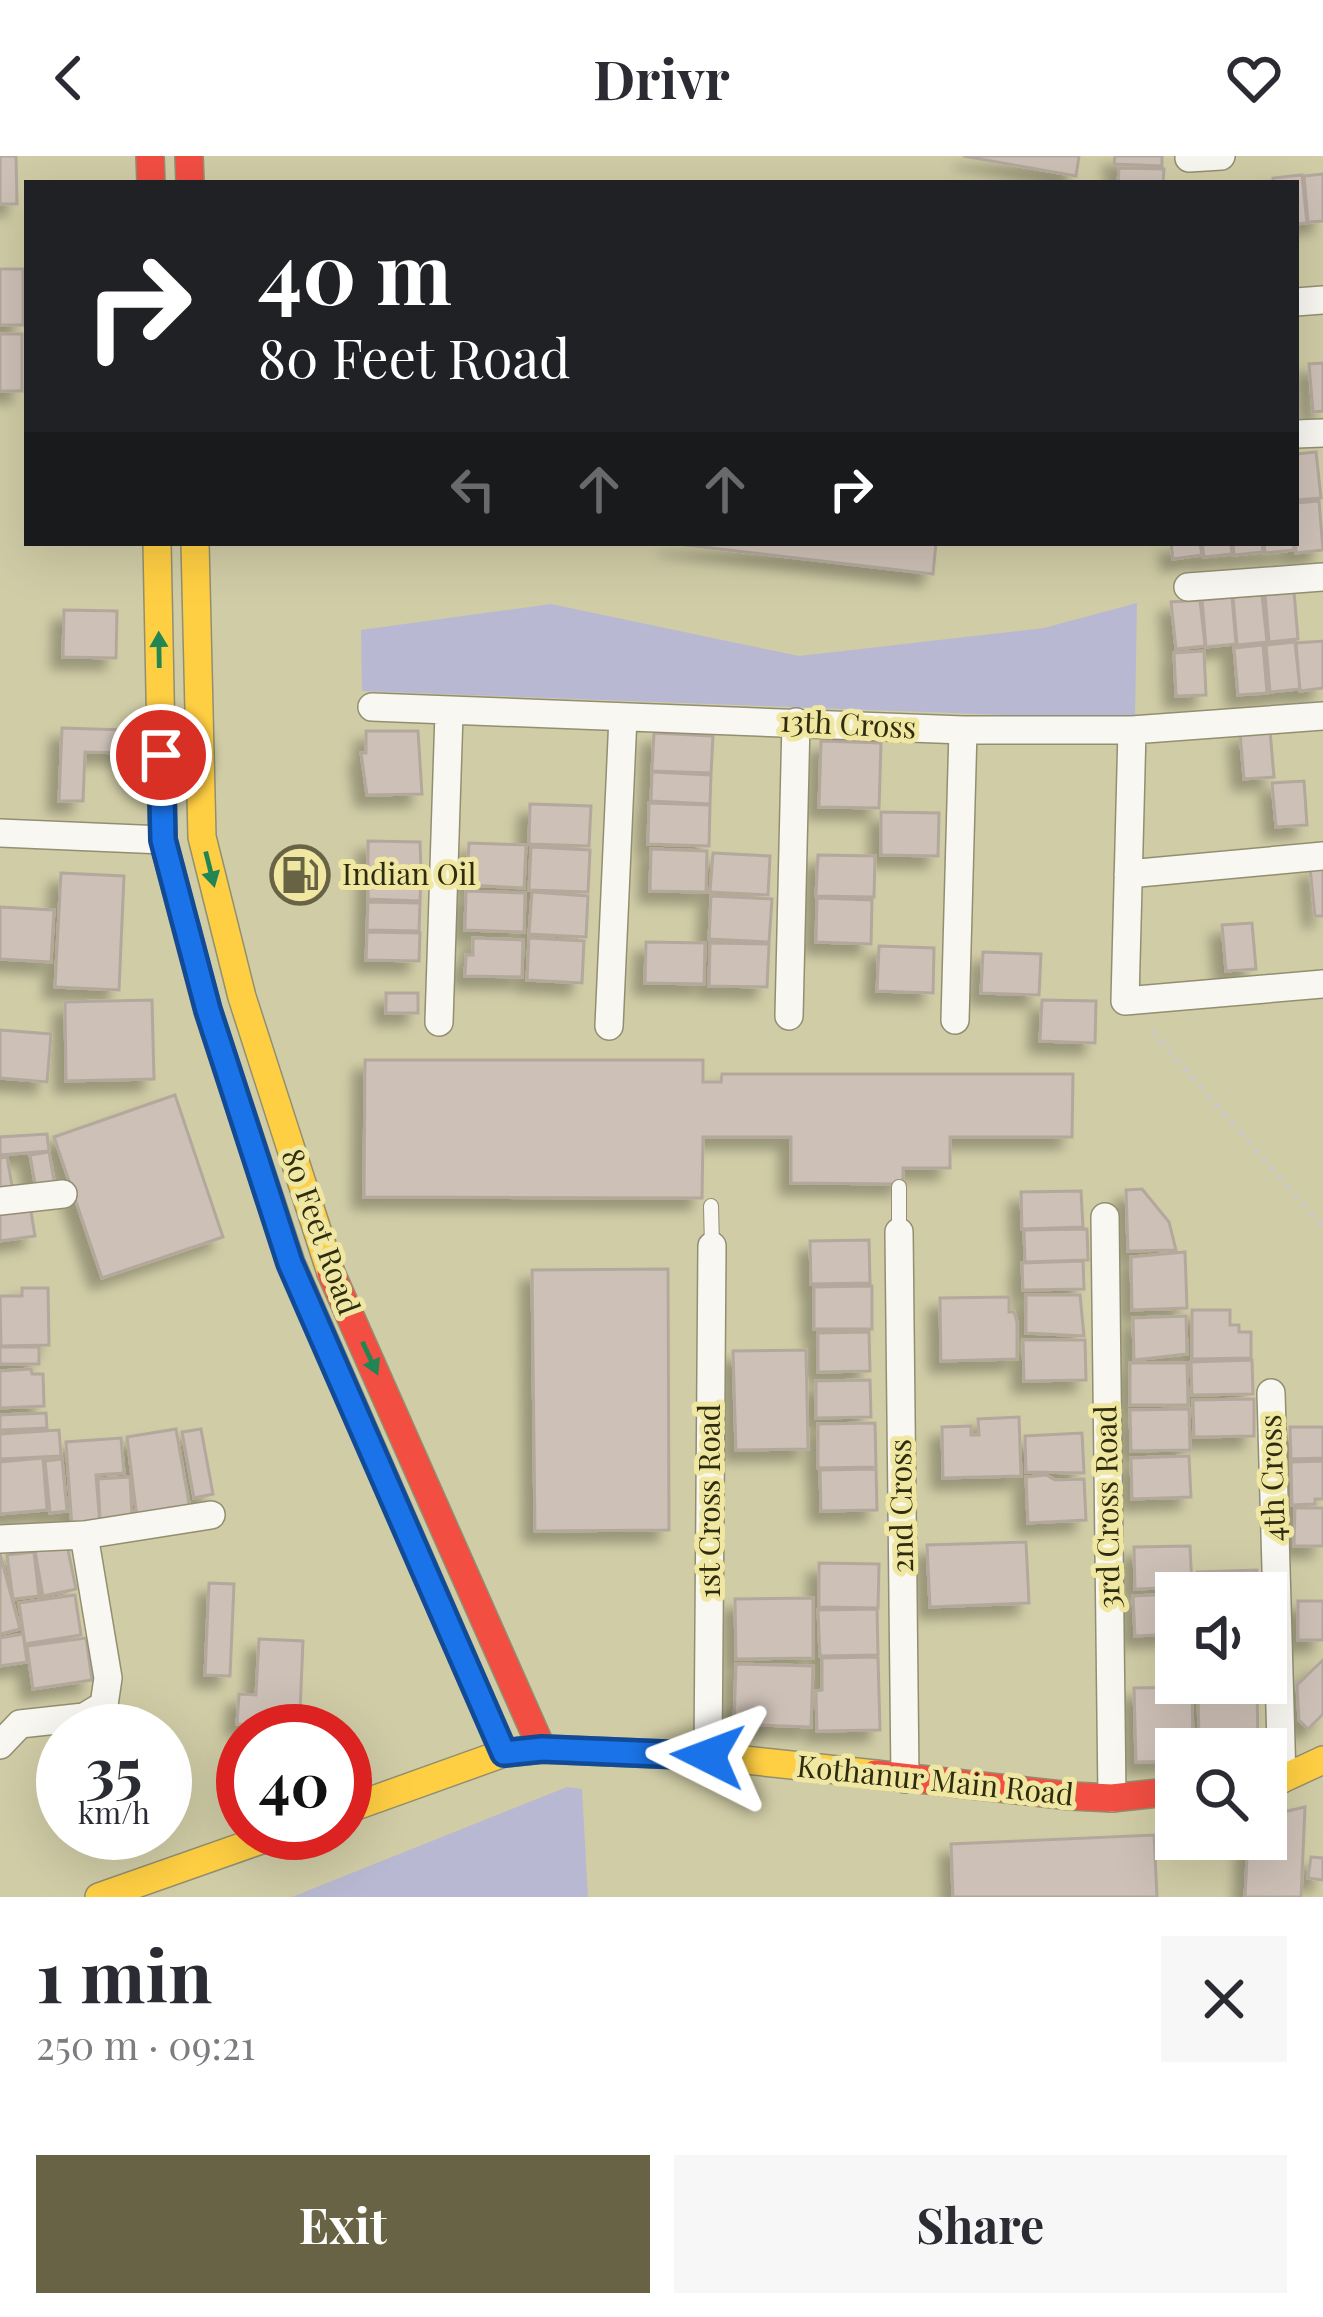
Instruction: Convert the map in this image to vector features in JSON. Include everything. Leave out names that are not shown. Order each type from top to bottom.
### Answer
[{"type":"main road","name":"80 Feet Road","points":[[157,546],[163,840],[208,1010],[290,1263],[504,1753]]},
{"type":"main road","name":"80 Feet Road","points":[[195,546],[202,837],[242,997],[321,1250],[542,1749]]},
{"type":"main road","points":[[208,1010],[242,997]]},
{"type":"main road","name":"Kothanur Main Road","points":[[372,1800],[504,1753],[542,1749],[708,1756],[1112,1798],[1155,1793]]},
{"type":"main road","points":[[1287,1775],[1323,1760]]},
{"type":"main road","points":[[99,1897],[216,1856]]},
{"type":"street","points":[[1190,166],[1221,156]]},
{"type":"street","points":[[1188,587],[1323,577]]},
{"type":"street","name":"13th Cross","points":[[372,707],[963,730],[1132,730],[1323,716]]},
{"type":"street","points":[[439,1022],[449,713]]},
{"type":"street","points":[[609,1026],[623,717]]},
{"type":"street","points":[[789,1016],[796,722]]},
{"type":"street","points":[[955,1020],[963,730]]},
{"type":"street","points":[[1132,730],[1125,1001],[1323,984]]},
{"type":"street","points":[[0,833],[163,840]]},
{"type":"street","points":[[1128,874],[1323,856]]},
{"type":"street","points":[[0,1202],[63,1194]]},
{"type":"street","name":"3rd Cross Road","points":[[1105,1217],[1112,1798]]},
{"type":"street","name":"2nd Cross","points":[[899,1232],[905,1779]]},
{"type":"street","name":"1st Cross Road","points":[[708,1756],[712,1246]]},
{"type":"street","name":"4th Cross","points":[[1271,1393],[1274,1728]]},
{"type":"street","points":[[0,1539],[84,1535],[211,1515]]},
{"type":"street","points":[[0,1745],[20,1724],[84,1717],[104,1705],[108,1678],[84,1535]]},
{"type":"lane","points":[[899,1187],[899,1232]]},
{"type":"lane","points":[[711,1206],[712,1246]]},
{"type":"path","points":[[1125,1001],[1323,1226]]},
{"type":"shaded area","points":[[1137,603],[1135,720],[362,691],[361,630],[551,604],[799,656],[1044,628]]},
{"type":"shaded area","points":[[567,1787],[582,1789],[588,1897],[292,1897]]},
{"type":"building","points":[[0,156],[16,156],[17,204],[0,204]]},
{"type":"building","points":[[963,156],[1079,156],[1076,176]]},
{"type":"building","points":[[1115,156],[1162,156],[1162,166],[1114,164]]},
{"type":"building","points":[[1119,168],[1164,169],[1163,180],[1118,180]]},
{"type":"building","points":[[1323,174],[1323,221],[1308,222],[1304,176]]},
{"type":"building","points":[[1302,175],[1307,223],[1299,224],[1299,180],[1273,178]]},
{"type":"building","points":[[0,269],[23,269],[23,325],[0,325]]},
{"type":"building","points":[[0,334],[22,334],[22,391],[0,391]]},
{"type":"building","points":[[1323,363],[1323,411],[1313,412],[1309,364]]},
{"type":"building","points":[[1316,452],[1321,498],[1299,500],[1299,454]]},
{"type":"building","points":[[1319,501],[1323,550],[1296,553],[1299,503]]},
{"type":"building","points":[[695,546],[936,546],[933,574]]},
{"type":"building","points":[[1171,546],[1200,546],[1202,555],[1173,559]]},
{"type":"building","points":[[1202,546],[1231,546],[1232,554],[1204,557]]},
{"type":"building","points":[[1233,546],[1262,546],[1263,552],[1234,555]]},
{"type":"building","points":[[1264,546],[1293,546],[1294,550],[1265,553]]},
{"type":"building","points":[[1294,592],[1298,639],[1269,642],[1265,595]]},
{"type":"building","points":[[1262,595],[1267,642],[1237,645],[1233,597]]},
{"type":"building","points":[[1232,597],[1236,644],[1206,647],[1202,600]]},
{"type":"building","points":[[1200,600],[1205,646],[1176,649],[1171,602]]},
{"type":"building","points":[[64,610],[117,611],[116,658],[63,657]]},
{"type":"building","points":[[1323,641],[1323,688],[1300,691],[1296,643]]},
{"type":"building","points":[[1295,642],[1300,689],[1270,692],[1266,645]]},
{"type":"building","points":[[1263,645],[1267,693],[1238,695],[1234,648]]},
{"type":"building","points":[[1204,651],[1206,695],[1176,696],[1174,653]]},
{"type":"building","points":[[62,728],[125,730],[124,753],[85,752],[83,801],[59,801]]},
{"type":"building","points":[[366,731],[418,731],[422,794],[367,795],[361,753],[366,753]]},
{"type":"building","points":[[1270,731],[1274,777],[1244,779],[1240,733]]},
{"type":"building","points":[[654,733],[713,736],[711,773],[652,771]]},
{"type":"building","points":[[821,741],[881,743],[879,808],[819,807]]},
{"type":"building","points":[[652,772],[711,775],[710,804],[651,801]]},
{"type":"building","points":[[1304,781],[1307,825],[1276,827],[1272,783]]},
{"type":"building","points":[[649,803],[710,805],[709,846],[648,844]]},
{"type":"building","points":[[530,804],[591,806],[589,846],[529,844]]},
{"type":"building","points":[[881,812],[939,813],[938,856],[881,855]]},
{"type":"building","points":[[368,841],[420,842],[421,870],[368,870]]},
{"type":"building","points":[[469,843],[526,845],[524,888],[467,885]]},
{"type":"building","points":[[531,847],[590,850],[588,892],[529,890]]},
{"type":"building","points":[[651,849],[707,851],[706,892],[650,891]]},
{"type":"building","points":[[713,853],[770,856],[768,895],[710,892]]},
{"type":"building","points":[[818,855],[875,856],[874,897],[816,896]]},
{"type":"building","points":[[1323,867],[1323,916],[1315,916],[1310,868]]},
{"type":"building","points":[[369,871],[421,873],[420,901],[368,899]]},
{"type":"building","points":[[61,873],[124,876],[119,990],[55,987]]},
{"type":"building","points":[[466,891],[525,893],[524,932],[465,930]]},
{"type":"building","points":[[532,892],[588,896],[586,937],[529,934]]},
{"type":"building","points":[[711,896],[772,899],[769,942],[709,939]]},
{"type":"building","points":[[817,898],[872,900],[871,944],[816,942]]},
{"type":"building","points":[[368,902],[420,903],[419,931],[367,930]]},
{"type":"building","points":[[0,907],[54,910],[51,962],[0,959]]},
{"type":"building","points":[[1252,923],[1256,969],[1226,971],[1222,925]]},
{"type":"building","points":[[367,932],[420,933],[419,961],[366,960]]},
{"type":"building","points":[[473,938],[523,940],[522,977],[465,976]]},
{"type":"building","points":[[529,938],[584,941],[582,983],[527,980]]},
{"type":"building","points":[[646,942],[705,943],[704,984],[645,983]]},
{"type":"building","points":[[710,943],[769,944],[767,987],[709,986]]},
{"type":"building","points":[[879,946],[934,948],[933,993],[877,991]]},
{"type":"building","points":[[983,952],[1041,954],[1039,995],[981,993]]},
{"type":"building","points":[[386,993],[418,993],[418,1013],[386,1013]]},
{"type":"building","points":[[152,1000],[154,1079],[66,1081],[65,1002]]},
{"type":"building","points":[[1042,1000],[1096,1001],[1095,1043],[1040,1041]]},
{"type":"building","points":[[0,1030],[51,1034],[47,1082],[0,1078]]},
{"type":"building","points":[[365,1060],[703,1060],[703,1082],[721,1082],[722,1074],[1073,1074],[1072,1137],[950,1137],[950,1168],[903,1168],[903,1184],[791,1183],[791,1137],[703,1137],[702,1198],[364,1197]]},
{"type":"building","points":[[175,1095],[223,1237],[102,1278],[54,1137]]},
{"type":"building","points":[[47,1134],[49,1151],[0,1155],[0,1137]]},
{"type":"building","points":[[49,1152],[55,1186],[36,1189],[30,1155]]},
{"type":"building","points":[[7,1157],[13,1191],[0,1193],[0,1158]]},
{"type":"building","points":[[1142,1189],[1169,1222],[1176,1250],[1128,1251],[1126,1190]]},
{"type":"building","points":[[1081,1191],[1083,1227],[1022,1229],[1021,1192]]},
{"type":"building","points":[[30,1206],[35,1236],[0,1241],[0,1211]]},
{"type":"building","points":[[1087,1229],[1088,1260],[1025,1262],[1024,1230]]},
{"type":"building","points":[[869,1240],[870,1283],[811,1284],[810,1241]]},
{"type":"building","points":[[1185,1252],[1187,1308],[1132,1310],[1131,1257]]},
{"type":"building","points":[[1083,1261],[1084,1289],[1023,1290],[1022,1263]]},
{"type":"building","points":[[668,1269],[669,1530],[535,1531],[532,1270]]},
{"type":"building","points":[[872,1286],[872,1329],[814,1329],[814,1287]]},
{"type":"building","points":[[22,1288],[48,1288],[49,1345],[1,1346],[0,1296],[22,1296]]},
{"type":"building","points":[[1026,1295],[1080,1295],[1084,1336],[1026,1333]]},
{"type":"building","points":[[1009,1297],[1009,1312],[1014,1312],[1017,1322],[1017,1359],[941,1361],[940,1298]]},
{"type":"building","points":[[1192,1310],[1230,1310],[1230,1325],[1239,1325],[1239,1332],[1251,1332],[1251,1358],[1192,1359]]},
{"type":"building","points":[[1186,1316],[1187,1354],[1134,1360],[1133,1318]]},
{"type":"building","points":[[869,1332],[870,1371],[818,1372],[818,1333]]},
{"type":"building","points":[[1023,1340],[1085,1340],[1086,1380],[1024,1381]]},
{"type":"building","points":[[0,1347],[39,1347],[39,1364],[0,1364]]},
{"type":"building","points":[[806,1350],[808,1449],[736,1450],[733,1351]]},
{"type":"building","points":[[1252,1360],[1253,1394],[1192,1395],[1191,1362]]},
{"type":"building","points":[[1130,1363],[1187,1363],[1188,1405],[1130,1405]]},
{"type":"building","points":[[31,1369],[32,1374],[43,1374],[44,1406],[0,1408],[0,1371]]},
{"type":"building","points":[[870,1380],[871,1417],[816,1418],[816,1381]]},
{"type":"building","points":[[1254,1399],[1254,1436],[1194,1437],[1193,1400]]},
{"type":"building","points":[[1189,1409],[1190,1450],[1131,1451],[1130,1410]]},
{"type":"building","points":[[46,1413],[47,1428],[0,1430],[0,1415]]},
{"type":"building","points":[[1019,1417],[1021,1476],[943,1478],[942,1427],[971,1426],[971,1435],[979,1435],[978,1419]]},
{"type":"building","points":[[875,1423],[876,1467],[818,1468],[818,1424]]},
{"type":"building","points":[[1290,1427],[1323,1427],[1323,1458],[1291,1459]]},
{"type":"building","points":[[176,1429],[190,1509],[137,1518],[127,1437]]},
{"type":"building","points":[[201,1429],[213,1494],[194,1498],[182,1432]]},
{"type":"building","points":[[59,1430],[61,1456],[0,1459],[0,1434]]},
{"type":"building","points":[[1082,1433],[1084,1473],[1026,1472],[1025,1436]]},
{"type":"building","points":[[121,1438],[124,1473],[96,1475],[100,1526],[72,1528],[66,1442]]},
{"type":"building","points":[[1189,1456],[1191,1497],[1132,1499],[1131,1458]]},
{"type":"building","points":[[43,1458],[47,1510],[0,1514],[0,1462]]},
{"type":"building","points":[[62,1459],[67,1511],[50,1513],[45,1461]]},
{"type":"building","points":[[1323,1461],[1323,1499],[1292,1505],[1291,1462]]},
{"type":"building","points":[[876,1469],[877,1510],[821,1511],[820,1470]]},
{"type":"building","points":[[1046,1475],[1055,1480],[1084,1479],[1086,1520],[1028,1523],[1026,1477]]},
{"type":"building","points":[[130,1477],[132,1517],[100,1519],[98,1479]]},
{"type":"building","points":[[1295,1508],[1323,1508],[1323,1546],[1294,1546]]},
{"type":"building","points":[[1026,1542],[1029,1603],[930,1607],[927,1545]]},
{"type":"building","points":[[67,1545],[76,1589],[43,1596],[35,1551]]},
{"type":"building","points":[[1190,1546],[1191,1572],[1155,1572],[1155,1588],[1135,1589],[1134,1547]]},
{"type":"building","points":[[34,1552],[39,1596],[13,1599],[7,1555]]},
{"type":"building","points":[[0,1554],[20,1629],[0,1634]]},
{"type":"building","points":[[819,1563],[879,1564],[878,1608],[819,1607]]},
{"type":"building","points":[[209,1583],[234,1584],[230,1676],[205,1675]]},
{"type":"building","points":[[75,1595],[81,1635],[25,1644],[19,1603]]},
{"type":"building","points":[[1155,1595],[1155,1635],[1135,1636],[1133,1596]]},
{"type":"building","points":[[813,1598],[813,1658],[736,1659],[735,1599]]},
{"type":"building","points":[[1298,1601],[1323,1601],[1323,1640],[1298,1640]]},
{"type":"building","points":[[877,1609],[878,1655],[820,1656],[818,1610]]},
{"type":"building","points":[[23,1634],[27,1662],[0,1666],[0,1638]]},
{"type":"building","points":[[86,1638],[92,1680],[33,1689],[27,1646]]},
{"type":"building","points":[[259,1639],[303,1641],[300,1704],[238,1704],[239,1694],[256,1695]]},
{"type":"building","points":[[878,1657],[880,1730],[817,1731],[816,1691],[822,1690],[822,1658]]},
{"type":"building","points":[[1323,1660],[1323,1714],[1308,1729],[1299,1720],[1297,1685]]},
{"type":"building","points":[[736,1664],[813,1666],[811,1727],[734,1724]]},
{"type":"building","points":[[1134,1688],[1155,1688],[1155,1704],[1192,1704],[1193,1728],[1155,1728],[1155,1762],[1136,1762]]},
{"type":"building","points":[[1198,1704],[1257,1704],[1258,1728],[1199,1728]]},
{"type":"building","points":[[1305,1807],[1301,1897],[1245,1897],[1247,1860],[1287,1860],[1287,1811]]},
{"type":"building","points":[[1154,1835],[1157,1897],[953,1897],[951,1844]]},
{"type":"building","points":[[1311,1857],[1323,1858],[1323,1880],[1308,1878]]},
{"type":"traffic: fast","points":[[385,1479],[504,1753]]},
{"type":"traffic: slow","points":[[157,546],[163,840],[208,1011],[291,1263],[385,1479]]},
{"type":"traffic: slow","points":[[195,546],[202,837],[242,997],[331,1273]]},
{"type":"traffic: slow","points":[[372,1800],[504,1753],[542,1749],[708,1756],[875,1774]]},
{"type":"traffic: slow","points":[[1287,1777],[1323,1760]]},
{"type":"traffic: slow","points":[[99,1897],[216,1856]]},
{"type":"traffic: jam","points":[[150,156],[151,180]]},
{"type":"traffic: jam","points":[[189,156],[190,180]]},
{"type":"traffic: jam","points":[[331,1273],[542,1749]]},
{"type":"traffic: jam","points":[[875,1774],[1071,1796],[1155,1793]]},
{"type":"place","name":"Indian Oil","points":[[300,875]]},
{"type":"route","points":[[161,755],[163,840],[208,1010],[290,1263],[504,1753],[542,1749],[708,1756]]}]
